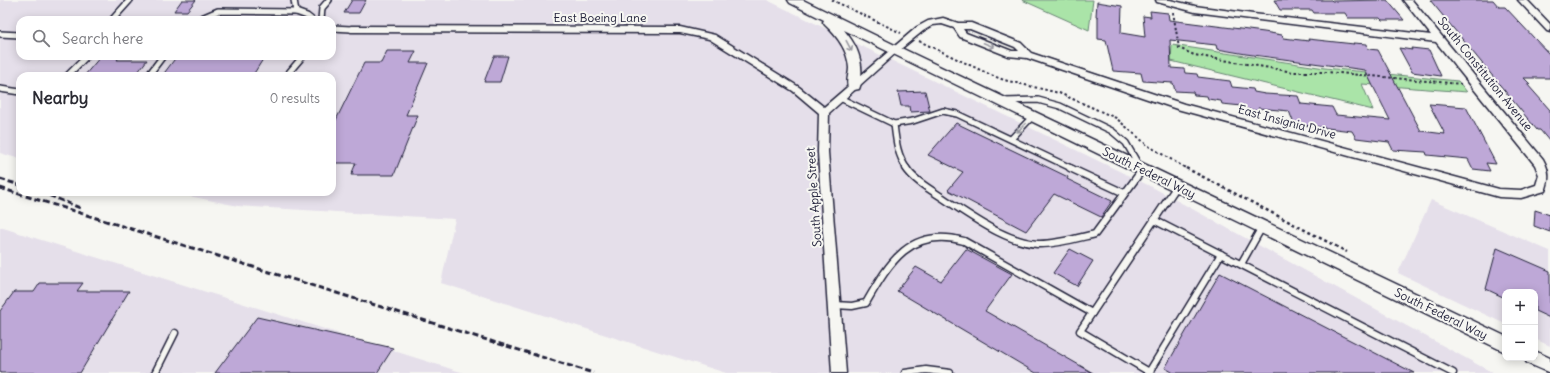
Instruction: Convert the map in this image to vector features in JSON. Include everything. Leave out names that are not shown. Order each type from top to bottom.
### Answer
[{"type":"main road","name":"South Federal Way","points":[[794,0],[1032,117],[1502,343]]},
{"type":"main road","points":[[813,9],[836,27],[848,43],[856,65],[854,86]]},
{"type":"main road","points":[[1538,360],[1550,366]]},
{"type":"street","points":[[1160,0],[1194,9],[1253,18],[1439,39]]},
{"type":"street","name":"South Constitution Avenue","points":[[1407,0],[1540,162],[1545,171],[1541,188]]},
{"type":"street","points":[[1522,0],[1550,29]]},
{"type":"street","name":"East Insignia Drive","points":[[894,50],[920,29],[931,23],[943,22],[957,26],[963,35],[1011,54],[1028,55],[1181,107],[1499,193],[1518,195],[1531,193],[1541,188]]},
{"type":"street","name":"East Boeing Lane","points":[[351,29],[680,30],[712,37],[796,89],[824,112]]},
{"type":"street","points":[[824,112],[894,50]]},
{"type":"street","name":"South Apple Street","points":[[824,112],[823,152],[839,373]]},
{"type":"lane","points":[[116,16],[130,0]]},
{"type":"lane","points":[[294,0],[296,12]]},
{"type":"lane","points":[[321,16],[322,8],[329,0]]},
{"type":"lane","points":[[206,16],[218,11],[296,12],[307,16]]},
{"type":"lane","points":[[336,28],[351,29]]},
{"type":"lane","points":[[0,34],[16,35]]},
{"type":"lane","points":[[71,72],[83,60]]},
{"type":"lane","points":[[151,72],[159,60]]},
{"type":"lane","points":[[290,72],[300,60]]},
{"type":"lane","points":[[0,89],[16,91]]},
{"type":"lane","points":[[840,98],[894,124],[912,121],[943,111],[957,114],[1124,193]]},
{"type":"lane","points":[[894,124],[898,152],[910,174],[934,192],[989,227],[1021,241],[1038,244],[1068,240],[1095,234],[1142,170],[1126,143],[1112,131],[1060,106],[1038,100],[999,101]]},
{"type":"lane","points":[[1011,139],[1032,117]]},
{"type":"lane","points":[[1177,186],[1080,331],[1150,373],[1221,254]]},
{"type":"lane","points":[[1154,220],[1453,373]]},
{"type":"lane","points":[[1241,264],[1262,227]]},
{"type":"lane","points":[[834,305],[852,306],[866,302],[888,266],[907,246],[921,241],[951,237],[964,241],[1092,313]]},
{"type":"lane","points":[[155,373],[175,333]]},
{"type":"lane","points":[[905,373],[926,370],[950,373]]},
{"type":"path","points":[[832,0],[888,26],[891,29]]},
{"type":"path","points":[[1175,9],[1177,45],[1182,51],[1194,55],[1293,72],[1327,72],[1466,84]]},
{"type":"path","points":[[926,45],[1004,80],[1059,93],[1116,118],[1147,144],[1204,178],[1354,256]]},
{"type":"shaded area","points":[[0,0],[767,0],[1152,187],[1493,373],[726,373],[441,283],[455,219],[238,206],[189,196],[336,196],[336,72],[16,72],[16,158],[0,153]]},
{"type":"shaded area","points":[[1431,200],[1550,251],[1550,346],[1538,340],[1538,289],[1502,289],[1502,323],[1398,273]]},
{"type":"shaded area","points":[[0,227],[464,373],[0,373]]},
{"type":"green space","points":[[1022,0],[1093,0],[1089,30]]},
{"type":"green space","points":[[1172,45],[1325,68],[1458,81],[1467,92],[1362,84],[1373,110],[1171,61]]},
{"type":"building","points":[[182,0],[196,0],[187,11],[174,11]]},
{"type":"building","points":[[352,0],[366,0],[359,13],[344,13]]},
{"type":"building","points":[[1274,0],[1387,0],[1404,20],[1348,18],[1345,13],[1314,13],[1312,10],[1280,10]]},
{"type":"building","points":[[1430,0],[1493,0],[1499,7],[1505,7],[1550,55],[1550,78],[1524,78],[1530,84],[1527,84],[1550,110],[1550,142],[1540,130],[1537,130]]},
{"type":"building","points":[[1097,2],[1122,6],[1121,33],[1145,37],[1143,16],[1151,17],[1150,11],[1168,13],[1169,20],[1264,32],[1282,35],[1283,38],[1367,44],[1368,49],[1378,50],[1421,131],[1445,134],[1429,104],[1466,107],[1496,164],[1486,163],[1490,171],[1473,169],[1468,159],[1427,155],[1426,152],[1393,150],[1389,142],[1356,138],[1352,131],[1294,124],[1289,111],[1258,108],[1260,111],[1243,109],[1242,106],[1222,104],[1221,101],[1208,99],[1207,96],[1194,95],[1193,92],[1175,91],[1173,83],[1143,81],[1141,73],[1113,71],[1106,40],[1098,39],[1098,17],[1096,16]],"holes":[[[1170,40],[1216,45],[1217,49],[1246,54],[1365,70],[1390,120],[1336,115],[1332,107],[1301,104],[1298,96],[1254,92],[1253,89],[1232,87],[1230,81],[1198,77],[1197,74],[1185,73],[1184,69],[1171,68]]]},
{"type":"building","points":[[1399,48],[1429,50],[1441,76],[1412,72]]},
{"type":"building","points":[[387,51],[416,51],[410,63],[428,63],[406,115],[418,115],[394,175],[351,175],[356,163],[336,163],[336,120],[364,63],[381,63]]},
{"type":"building","points":[[494,56],[508,56],[500,82],[484,82]]},
{"type":"building","points":[[98,60],[147,60],[138,72],[87,72]]},
{"type":"building","points":[[174,60],[262,60],[255,72],[165,72]]},
{"type":"building","points":[[925,91],[930,111],[910,112],[909,106],[901,106],[898,92]]},
{"type":"building","points":[[956,123],[1068,177],[1067,179],[1112,201],[1101,217],[1054,194],[1026,231],[948,190],[963,172],[928,155]]},
{"type":"building","points":[[1535,210],[1550,215],[1550,232],[1534,226]]},
{"type":"building","points":[[1497,248],[1550,271],[1550,318],[1538,312],[1538,289],[1502,289],[1502,297],[1486,289]]},
{"type":"building","points":[[966,249],[1012,274],[985,311],[1093,373],[1036,373],[897,291],[916,267],[941,281]]},
{"type":"building","points":[[1070,249],[1093,261],[1077,286],[1053,273]]},
{"type":"building","points":[[1220,273],[1414,373],[1174,373],[1165,368]]},
{"type":"building","points":[[40,283],[83,283],[77,291],[129,291],[80,373],[0,373],[0,311],[14,292],[34,292]]},
{"type":"building","points":[[257,317],[393,348],[377,373],[215,373]]},
{"type":"railway","points":[[0,179],[16,184]]},
{"type":"railway","points":[[0,188],[16,193]]},
{"type":"railway","points":[[26,196],[593,373]]},
{"type":"railway","points":[[51,196],[80,208]]}]
